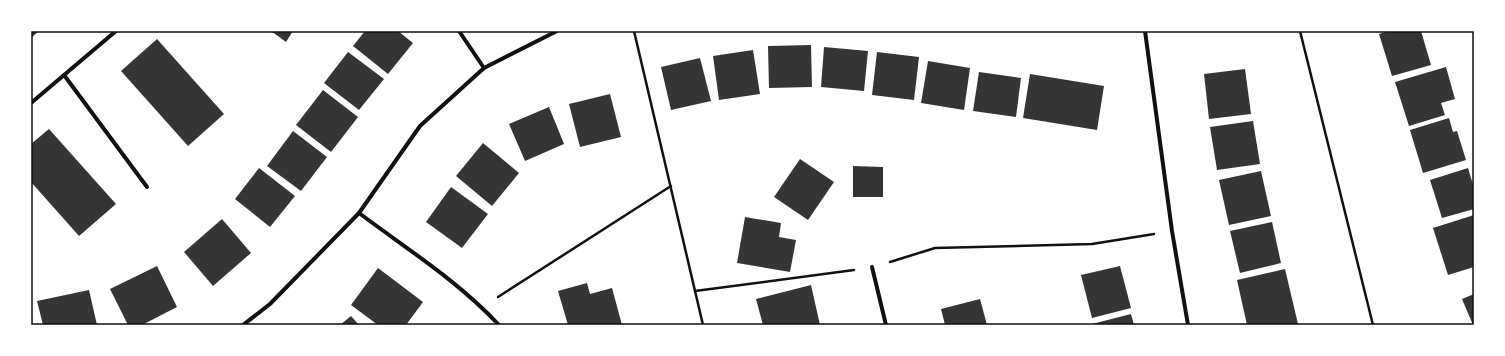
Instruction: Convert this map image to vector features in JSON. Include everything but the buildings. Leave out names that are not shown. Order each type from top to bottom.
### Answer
[{"type":"street","points":[[31,103],[116,31]]},
{"type":"street","points":[[459,31],[484,68]]},
{"type":"street","points":[[242,325],[270,304],[359,214],[420,126],[484,68],[557,31]]},
{"type":"street","points":[[1145,31],[1172,231],[1188,325]]},
{"type":"street","points":[[64,75],[148,187]]},
{"type":"street","points":[[359,214],[454,283],[482,307],[499,325]]},
{"type":"street","points":[[872,267],[886,325]]},
{"type":"path","points":[[634,31],[703,325]]},
{"type":"path","points":[[1300,31],[1372,325]]},
{"type":"path","points":[[482,307],[670,186]]},
{"type":"path","points":[[695,291],[872,267],[935,248],[1092,244],[1172,231]]}]
